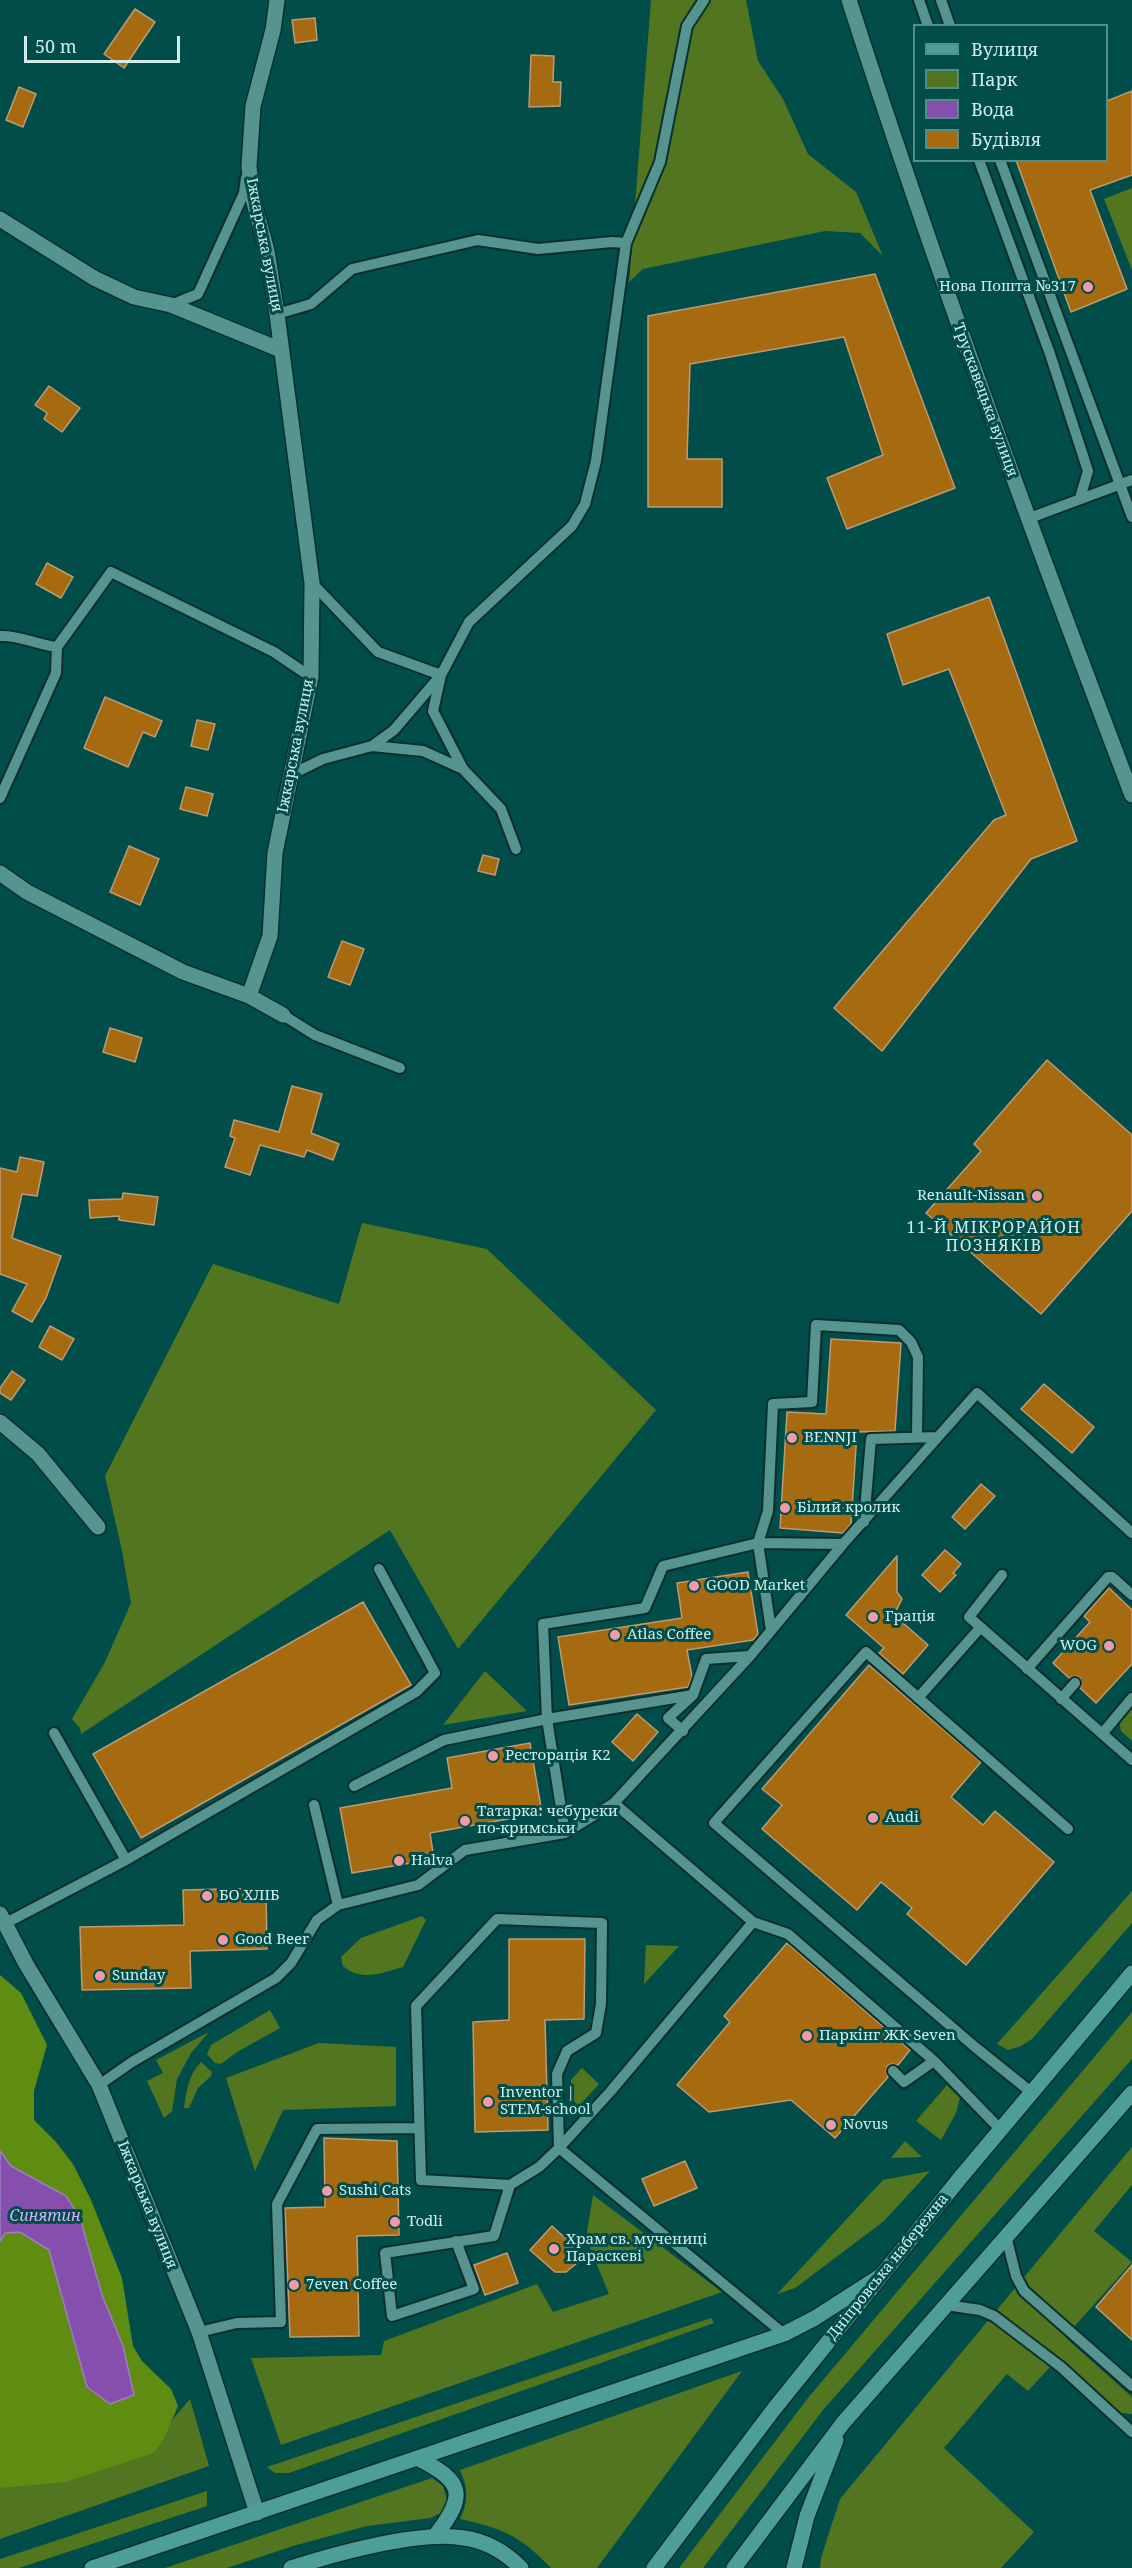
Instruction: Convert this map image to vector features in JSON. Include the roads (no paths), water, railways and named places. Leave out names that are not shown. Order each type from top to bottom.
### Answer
[{"type":"main road","name":"Дніпровська набережна","points":[[654,2568],[774,2409],[1000,2129],[1132,1973]]},
{"type":"main road","points":[[734,2568],[843,2423],[1132,2093]]},
{"type":"main road","points":[[92,2568],[784,2334],[815,2318],[882,2275]]},
{"type":"main road","points":[[794,2568],[807,2516],[843,2423]]},
{"type":"main road","points":[[417,2458],[442,2470],[453,2482],[457,2497],[454,2508],[435,2536]]},
{"type":"main road","points":[[291,2568],[328,2556],[435,2536],[464,2537],[485,2543],[512,2559],[521,2568]]},
{"type":"street","name":"Іжкарська вулиця","points":[[249,996],[270,936],[275,853],[311,677],[312,583],[277,314],[267,251],[252,195],[249,166],[253,106],[273,30],[277,0]]},
{"type":"street","name":"Трускавецька вулиця","points":[[849,0],[924,227],[1027,519],[1132,795]]},
{"type":"street","points":[[0,219],[94,278],[134,297],[171,305],[281,350]]},
{"type":"street","points":[[0,873],[27,892],[183,972],[249,996],[283,1015]]},
{"type":"street","points":[[0,1422],[38,1454],[98,1527]]},
{"type":"street","name":"Іжкарська вулиця","points":[[3,1919],[26,1964],[99,2085],[199,2332],[257,2513]]},
{"type":"lane","points":[[372,746],[394,730],[441,675],[469,622],[572,526],[585,504],[596,461],[626,243],[660,162],[687,26],[704,0]]},
{"type":"lane","points":[[919,0],[927,24]]},
{"type":"lane","points":[[941,0],[949,24]]},
{"type":"lane","points":[[980,162],[1050,354],[1088,471],[1080,498]]},
{"type":"lane","points":[[1001,162],[1132,517]]},
{"type":"lane","points":[[171,305],[198,294],[244,193],[249,166]]},
{"type":"lane","points":[[277,314],[311,304],[352,269],[478,240],[538,249],[612,242],[626,243]]},
{"type":"lane","points":[[1050,354],[1069,348]]},
{"type":"lane","points":[[1027,519],[1132,480]]},
{"type":"lane","points":[[0,798],[56,673],[57,647],[111,572],[274,652],[311,677]]},
{"type":"lane","points":[[312,583],[378,652],[441,675]]},
{"type":"lane","points":[[0,636],[13,635],[42,646],[57,647]]},
{"type":"lane","points":[[441,675],[433,711],[463,769],[501,809],[516,849]]},
{"type":"lane","points":[[290,775],[323,759],[372,746],[423,751],[463,769]]},
{"type":"lane","points":[[283,1015],[315,1035],[400,1068]]},
{"type":"lane","points":[[771,1630],[758,1543],[768,1511],[772,1404],[812,1402],[816,1325],[899,1330],[911,1342],[918,1357],[916,1436]]},
{"type":"lane","points":[[99,2085],[132,2062],[276,1978],[291,1963],[318,1920],[338,1905],[418,1884],[465,1850],[565,1833],[614,1803],[750,1656],[843,1544],[977,1393],[1132,1533]]},
{"type":"lane","points":[[864,1522],[871,1439],[937,1437]]},
{"type":"lane","points":[[565,1833],[547,1719],[543,1624],[645,1608],[663,1566],[758,1543],[843,1544]]},
{"type":"lane","points":[[3,1919],[126,1860],[416,1692],[435,1673],[380,1569]]},
{"type":"lane","points":[[1002,1575],[969,1614],[980,1628],[1132,1760]]},
{"type":"lane","points":[[1028,1669],[1108,1577],[1112,1577],[1132,1595]]},
{"type":"lane","points":[[918,1698],[980,1628]]},
{"type":"lane","points":[[1031,2092],[975,2047],[714,1823],[866,1653],[1068,1829]]},
{"type":"lane","points":[[683,1731],[668,1718],[693,1695],[706,1659],[750,1656]]},
{"type":"lane","points":[[1061,1699],[1075,1683]]},
{"type":"lane","points":[[354,1786],[444,1740],[547,1719],[693,1695]]},
{"type":"lane","points":[[1102,1734],[1132,1698]]},
{"type":"lane","points":[[54,1733],[126,1860]]},
{"type":"lane","points":[[614,1803],[753,1922],[788,1934],[934,2061],[1000,2129]]},
{"type":"lane","points":[[314,1805],[338,1905]]},
{"type":"lane","points":[[753,1922],[610,2092],[559,2148],[539,2167],[510,2186],[421,2180],[416,2006],[497,1919],[602,1923],[601,2004],[596,2032],[567,2051],[557,2074],[559,2148],[784,2334]]},
{"type":"lane","points":[[893,2072],[904,2082],[934,2061]]},
{"type":"lane","points":[[199,2332],[237,2323],[281,2322],[277,2204],[317,2129],[419,2128]]},
{"type":"lane","points":[[456,2241],[474,2289],[392,2316],[385,2253],[456,2241],[494,2236],[510,2186]]},
{"type":"lane","points":[[1006,2236],[1016,2276],[1024,2291],[1132,2386]]},
{"type":"lane","points":[[946,2305],[980,2310],[994,2316],[1061,2367],[1132,2432]]},
{"type":"water","name":"Синятин","points":[[0,2151],[11,2166],[66,2196],[80,2218],[102,2295],[123,2346],[134,2395],[110,2404],[87,2387],[49,2250],[20,2232],[5,2233],[0,2242]]},
{"type":"place","name":"Нова Пошта №317","points":[[1088,287]]},
{"type":"place","name":"Renault-Nissan","points":[[1037,1196]]},
{"type":"place","name":"BENNJI","points":[[792,1438]]},
{"type":"place","name":"Білий кролик","points":[[785,1508]]},
{"type":"place","name":"GOOD Market","points":[[694,1586]]},
{"type":"place","name":"Грація","points":[[873,1617]]},
{"type":"place","name":"Atlas Coffee","points":[[615,1635]]},
{"type":"place","name":"WOG","points":[[1109,1646]]},
{"type":"place","name":"Ресторація K2","points":[[493,1756]]},
{"type":"place","name":"Audi","points":[[873,1818]]},
{"type":"place","name":"Татарка: чебуреки по-кримськи","points":[[465,1821]]},
{"type":"place","name":"Halva","points":[[399,1861]]},
{"type":"place","name":"БО ХЛIБ","points":[[207,1896]]},
{"type":"place","name":"Good Beer","points":[[223,1940]]},
{"type":"place","name":"Sunday","points":[[100,1976]]},
{"type":"place","name":"Паркінг ЖК Seven","points":[[807,2036]]},
{"type":"place","name":"Inventor | STEM-school","points":[[488,2102]]},
{"type":"place","name":"Novus","points":[[831,2125]]},
{"type":"place","name":"Sushi Cats","points":[[327,2191]]},
{"type":"place","name":"Todli","points":[[395,2222]]},
{"type":"place","name":"Храм св. мучениці Параскеві","points":[[554,2249]]},
{"type":"place","name":"7even Coffee","points":[[294,2285]]},
{"type":"district","name":"11-Й МІКРОРАЙОН ПОЗНЯКІВ","points":[[994,1237]]}]
